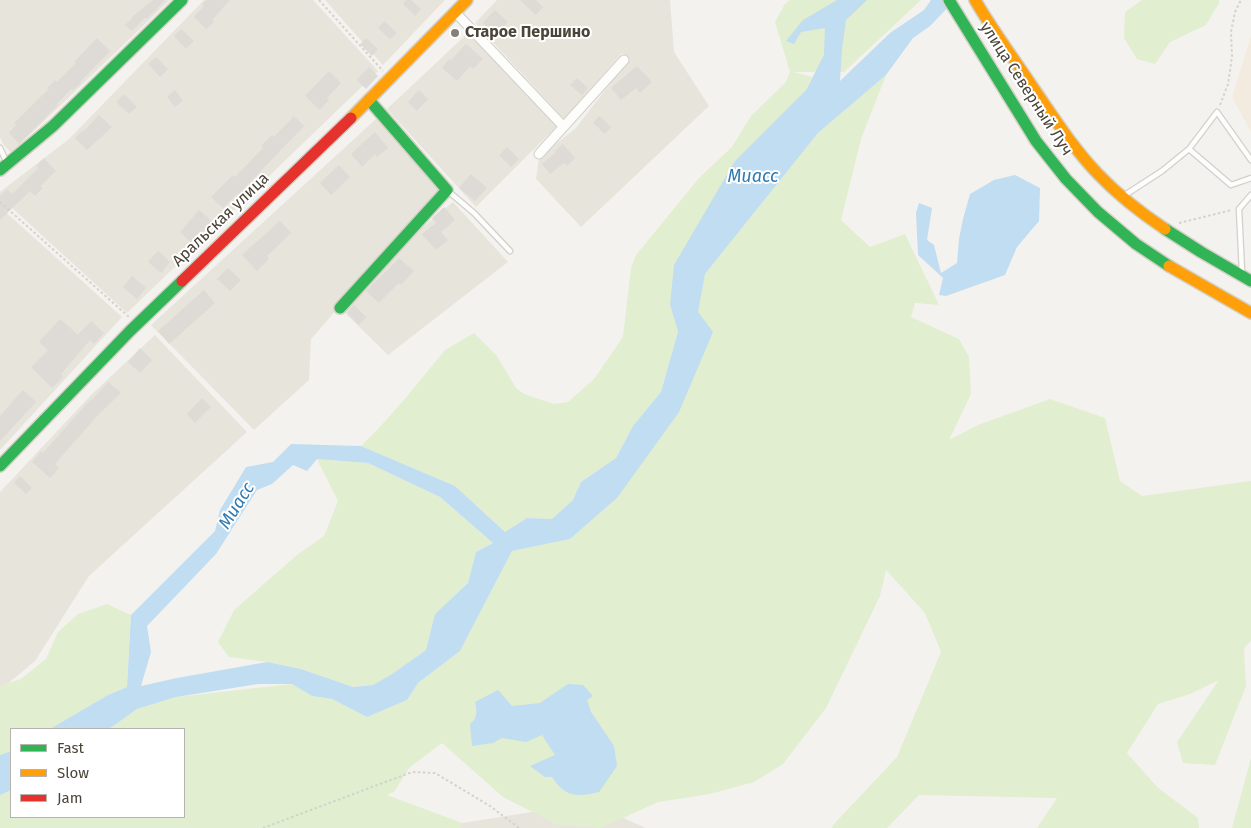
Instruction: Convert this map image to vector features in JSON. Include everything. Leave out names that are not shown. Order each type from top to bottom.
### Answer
[{"type":"street","points":[[4,167],[53,126],[182,0]]},
{"type":"street","name":"Аральская улица","points":[[0,466],[137,324],[369,100],[467,0]]},
{"type":"street","name":"улица Северный Луч","points":[[949,0],[1036,141],[1066,179],[1098,212],[1136,244],[1251,313]]},
{"type":"street","name":"улица Северный Луч","points":[[975,0],[993,30],[1084,160],[1122,197],[1160,227],[1247,278]]},
{"type":"street","points":[[455,12],[563,126]]},
{"type":"street","points":[[539,154],[624,60]]},
{"type":"street","points":[[340,308],[447,190],[369,100]]},
{"type":"lane","points":[[1122,197],[1162,171],[1189,149],[1217,112],[1251,160]]},
{"type":"lane","points":[[0,148],[4,167]]},
{"type":"lane","points":[[1189,149],[1231,186],[1251,178]]},
{"type":"lane","points":[[447,190],[474,213],[510,251]]},
{"type":"lane","points":[[1247,278],[1239,209],[1251,195]]},
{"type":"path","points":[[319,0],[389,79]]},
{"type":"path","points":[[1217,112],[1228,84],[1232,57],[1231,32],[1241,0]]},
{"type":"path","points":[[0,202],[137,324]]},
{"type":"path","points":[[1178,223],[1239,209]]},
{"type":"path","points":[[263,828],[412,772],[435,773],[490,806],[519,828]]},
{"type":"shaded area","points":[[0,0],[170,0],[11,153],[0,137]]},
{"type":"shaded area","points":[[204,0],[313,0],[378,71],[127,313],[0,197],[0,192],[69,139]]},
{"type":"shaded area","points":[[325,0],[445,0],[383,65]]},
{"type":"shaded area","points":[[497,0],[670,0],[674,52],[709,106],[581,227],[536,179],[539,157],[575,129],[629,59],[622,53],[564,119],[475,23]]},
{"type":"shaded area","points":[[470,31],[557,126],[476,207],[387,109]]},
{"type":"shaded area","points":[[1251,36],[1251,132],[1232,97]]},
{"type":"shaded area","points":[[377,118],[442,189],[311,339],[309,380],[254,430],[151,325]]},
{"type":"shaded area","points":[[453,202],[508,262],[388,355],[344,312],[422,228]]},
{"type":"shaded area","points":[[0,207],[122,317],[0,450]]},
{"type":"shaded area","points":[[155,335],[247,432],[89,576],[35,661],[0,690],[0,492],[91,395]]},
{"type":"shaded area","points":[[589,803],[646,828],[460,828],[462,823]]},
{"type":"green space","points":[[790,0],[921,0],[844,72],[793,72],[812,77],[806,90],[735,161],[670,305],[678,330],[661,392],[633,426],[616,458],[581,482],[573,500],[552,519],[527,518],[505,532],[455,486],[361,446],[404,400],[445,350],[474,333],[497,356],[516,388],[524,394],[554,404],[568,402],[594,379],[623,337],[631,268],[636,255],[699,178],[732,147],[751,116],[786,82],[790,72],[775,22],[785,4]]},
{"type":"green space","points":[[1142,0],[1219,0],[1219,3],[1206,25],[1170,42],[1155,64],[1137,59],[1124,38],[1125,12]]},
{"type":"green space","points":[[886,75],[861,139],[841,220],[870,247],[905,234],[939,305],[915,303],[911,317],[959,339],[969,357],[971,394],[949,440],[978,425],[1050,399],[1105,418],[1120,481],[1142,496],[1251,481],[1251,641],[1244,648],[1246,686],[1215,765],[1183,763],[1177,742],[1219,680],[1190,694],[1158,704],[1127,753],[1157,787],[1198,818],[1199,828],[1037,828],[1057,798],[919,795],[887,828],[832,828],[897,757],[941,652],[925,613],[886,570],[880,596],[826,708],[783,764],[754,782],[710,794],[658,802],[601,828],[558,825],[503,797],[442,743],[409,768],[394,792],[387,795],[462,823],[460,828],[0,828],[0,795],[10,790],[10,818],[185,818],[185,728],[110,728],[137,709],[176,697],[292,684],[312,696],[332,699],[367,717],[407,700],[418,683],[460,651],[512,551],[570,539],[617,498],[697,312],[705,274],[818,133]]},
{"type":"green space","points":[[317,459],[368,463],[440,497],[493,543],[476,552],[468,583],[435,614],[426,650],[373,685],[353,687],[301,669],[229,657],[218,642],[234,610],[297,555],[324,536],[338,501]]},
{"type":"green space","points":[[107,604],[131,615],[127,687],[108,695],[52,728],[10,728],[10,751],[0,755],[0,686],[21,679],[46,659],[58,632],[78,614]]},
{"type":"green space","points":[[1251,758],[1251,828],[1232,828]]},
{"type":"water","name":"Миасс","points":[[837,0],[867,0],[846,20],[840,81],[890,33],[924,10],[931,0],[955,0],[930,26],[913,38],[886,75],[818,133],[705,274],[698,312],[713,332],[679,412],[617,498],[570,539],[512,551],[460,651],[418,683],[407,700],[367,717],[332,699],[312,696],[292,684],[258,684],[176,697],[137,709],[110,728],[52,728],[108,695],[127,687],[131,615],[215,531],[220,510],[246,467],[273,462],[291,444],[361,446],[455,486],[505,532],[527,518],[552,519],[573,500],[581,482],[616,458],[633,426],[661,392],[678,331],[670,305],[674,265],[735,161],[806,90],[824,55],[825,28],[801,32],[794,44],[786,41],[803,20]],"holes":[[[317,459],[368,463],[440,497],[493,543],[476,552],[468,583],[435,614],[426,650],[392,674],[373,685],[353,687],[301,669],[267,662],[141,686],[151,652],[147,626],[216,554],[257,490],[272,484],[293,465],[307,471]]]},
{"type":"water","points":[[1015,175],[1040,188],[1039,221],[1017,247],[1005,275],[946,296],[939,295],[943,278],[918,255],[916,213],[919,203],[932,208],[927,240],[934,245],[941,273],[957,263],[959,239],[970,194],[994,180]]},
{"type":"water","points":[[568,684],[583,685],[593,696],[587,700],[591,712],[614,746],[617,766],[599,792],[578,795],[567,792],[552,777],[545,777],[530,766],[555,755],[542,735],[526,742],[502,738],[493,743],[472,746],[470,724],[476,717],[475,702],[498,690],[512,706],[540,703]]},
{"type":"water","points":[[10,751],[10,790],[0,795],[0,755]]},
{"type":"building","points":[[153,0],[165,0],[132,31],[125,25],[132,17]]},
{"type":"building","points":[[207,0],[230,0],[212,20],[214,22],[206,29],[194,17],[204,6],[202,4]]},
{"type":"building","points":[[406,0],[411,0],[421,9],[415,16],[403,4]]},
{"type":"building","points":[[520,0],[536,0],[543,7],[536,15]]},
{"type":"building","points":[[495,10],[508,22],[496,35],[483,23]]},
{"type":"building","points":[[384,21],[397,33],[390,39],[378,28]]},
{"type":"building","points":[[181,29],[194,41],[186,49],[174,36]]},
{"type":"building","points":[[97,38],[110,51],[81,83],[73,90],[71,89],[58,105],[19,144],[9,133],[16,125],[14,123],[49,89],[47,88],[55,80],[57,82],[76,63],[74,62]]},
{"type":"building","points":[[366,38],[378,49],[372,56],[360,44]]},
{"type":"building","points":[[466,44],[483,59],[473,69],[470,66],[457,81],[442,68]]},
{"type":"building","points":[[156,57],[168,69],[160,77],[148,64]]},
{"type":"building","points":[[637,66],[652,82],[640,93],[636,88],[621,100],[611,88]]},
{"type":"building","points":[[369,67],[378,76],[366,89],[357,80]]},
{"type":"building","points":[[329,71],[341,83],[327,98],[329,100],[320,110],[305,96]]},
{"type":"building","points":[[577,78],[588,88],[582,95],[570,85]]},
{"type":"building","points":[[175,90],[183,101],[175,107],[167,97]]},
{"type":"building","points":[[419,90],[428,99],[417,111],[408,102]]},
{"type":"building","points":[[124,94],[137,107],[129,114],[116,102]]},
{"type":"building","points":[[99,115],[112,127],[87,150],[75,138]]},
{"type":"building","points":[[294,116],[304,126],[239,194],[223,208],[211,197],[233,175],[235,177],[263,148],[261,146],[272,135],[274,137]]},
{"type":"building","points":[[599,116],[611,127],[605,134],[593,123]]},
{"type":"building","points":[[375,132],[388,148],[377,157],[375,154],[362,167],[351,154]]},
{"type":"building","points":[[563,144],[575,158],[567,166],[564,163],[550,174],[542,164]]},
{"type":"building","points":[[507,147],[519,159],[511,167],[499,155]]},
{"type":"building","points":[[44,158],[56,171],[40,186],[43,188],[35,196],[30,191],[0,220],[0,196],[7,189],[12,194],[38,168],[36,166]]},
{"type":"building","points":[[339,165],[350,177],[331,195],[320,183]]},
{"type":"building","points":[[471,174],[487,188],[475,201],[459,188]]},
{"type":"building","points":[[444,207],[455,220],[441,232],[448,240],[436,250],[422,234],[436,223],[432,218]]},
{"type":"building","points":[[199,210],[212,221],[192,243],[180,232]]},
{"type":"building","points":[[280,221],[291,233],[267,256],[269,259],[257,271],[242,255]]},
{"type":"building","points":[[158,251],[170,262],[161,273],[148,262]]},
{"type":"building","points":[[399,258],[414,271],[401,285],[399,283],[379,303],[366,291]]},
{"type":"building","points":[[228,268],[241,280],[230,291],[217,279]]},
{"type":"building","points":[[132,276],[146,288],[137,299],[123,287]]},
{"type":"building","points":[[204,290],[215,303],[169,344],[158,331]]},
{"type":"building","points":[[354,305],[366,317],[359,325],[347,313]]},
{"type":"building","points":[[60,319],[78,335],[91,321],[104,333],[94,344],[90,340],[61,374],[63,377],[52,388],[31,367],[48,350],[39,342]]},
{"type":"building","points":[[140,348],[152,360],[140,373],[128,362]]},
{"type":"building","points":[[108,382],[121,393],[97,416],[55,464],[59,468],[50,478],[32,462],[41,451],[43,453]]},
{"type":"building","points":[[23,390],[36,402],[0,441],[0,416]]},
{"type":"building","points":[[202,398],[211,407],[195,423],[187,414]]},
{"type":"building","points":[[20,476],[32,488],[26,494],[14,483]]},
{"type":"traffic: fast","points":[[0,170],[53,126],[182,0]]},
{"type":"traffic: fast","points":[[949,0],[1036,141],[1066,179],[1098,212],[1136,244],[1169,266]]},
{"type":"traffic: fast","points":[[340,308],[447,190],[369,100]]},
{"type":"traffic: fast","points":[[1165,229],[1251,281]]},
{"type":"traffic: fast","points":[[0,466],[130,331],[182,281]]},
{"type":"traffic: slow","points":[[351,118],[467,0]]},
{"type":"traffic: slow","points":[[975,0],[1056,122],[1080,154],[1114,189],[1165,229]]},
{"type":"traffic: slow","points":[[1169,266],[1251,313]]},
{"type":"traffic: jam","points":[[182,281],[351,118]]},
{"type":"place","name":"Старое Першино","points":[[455,33]]}]
